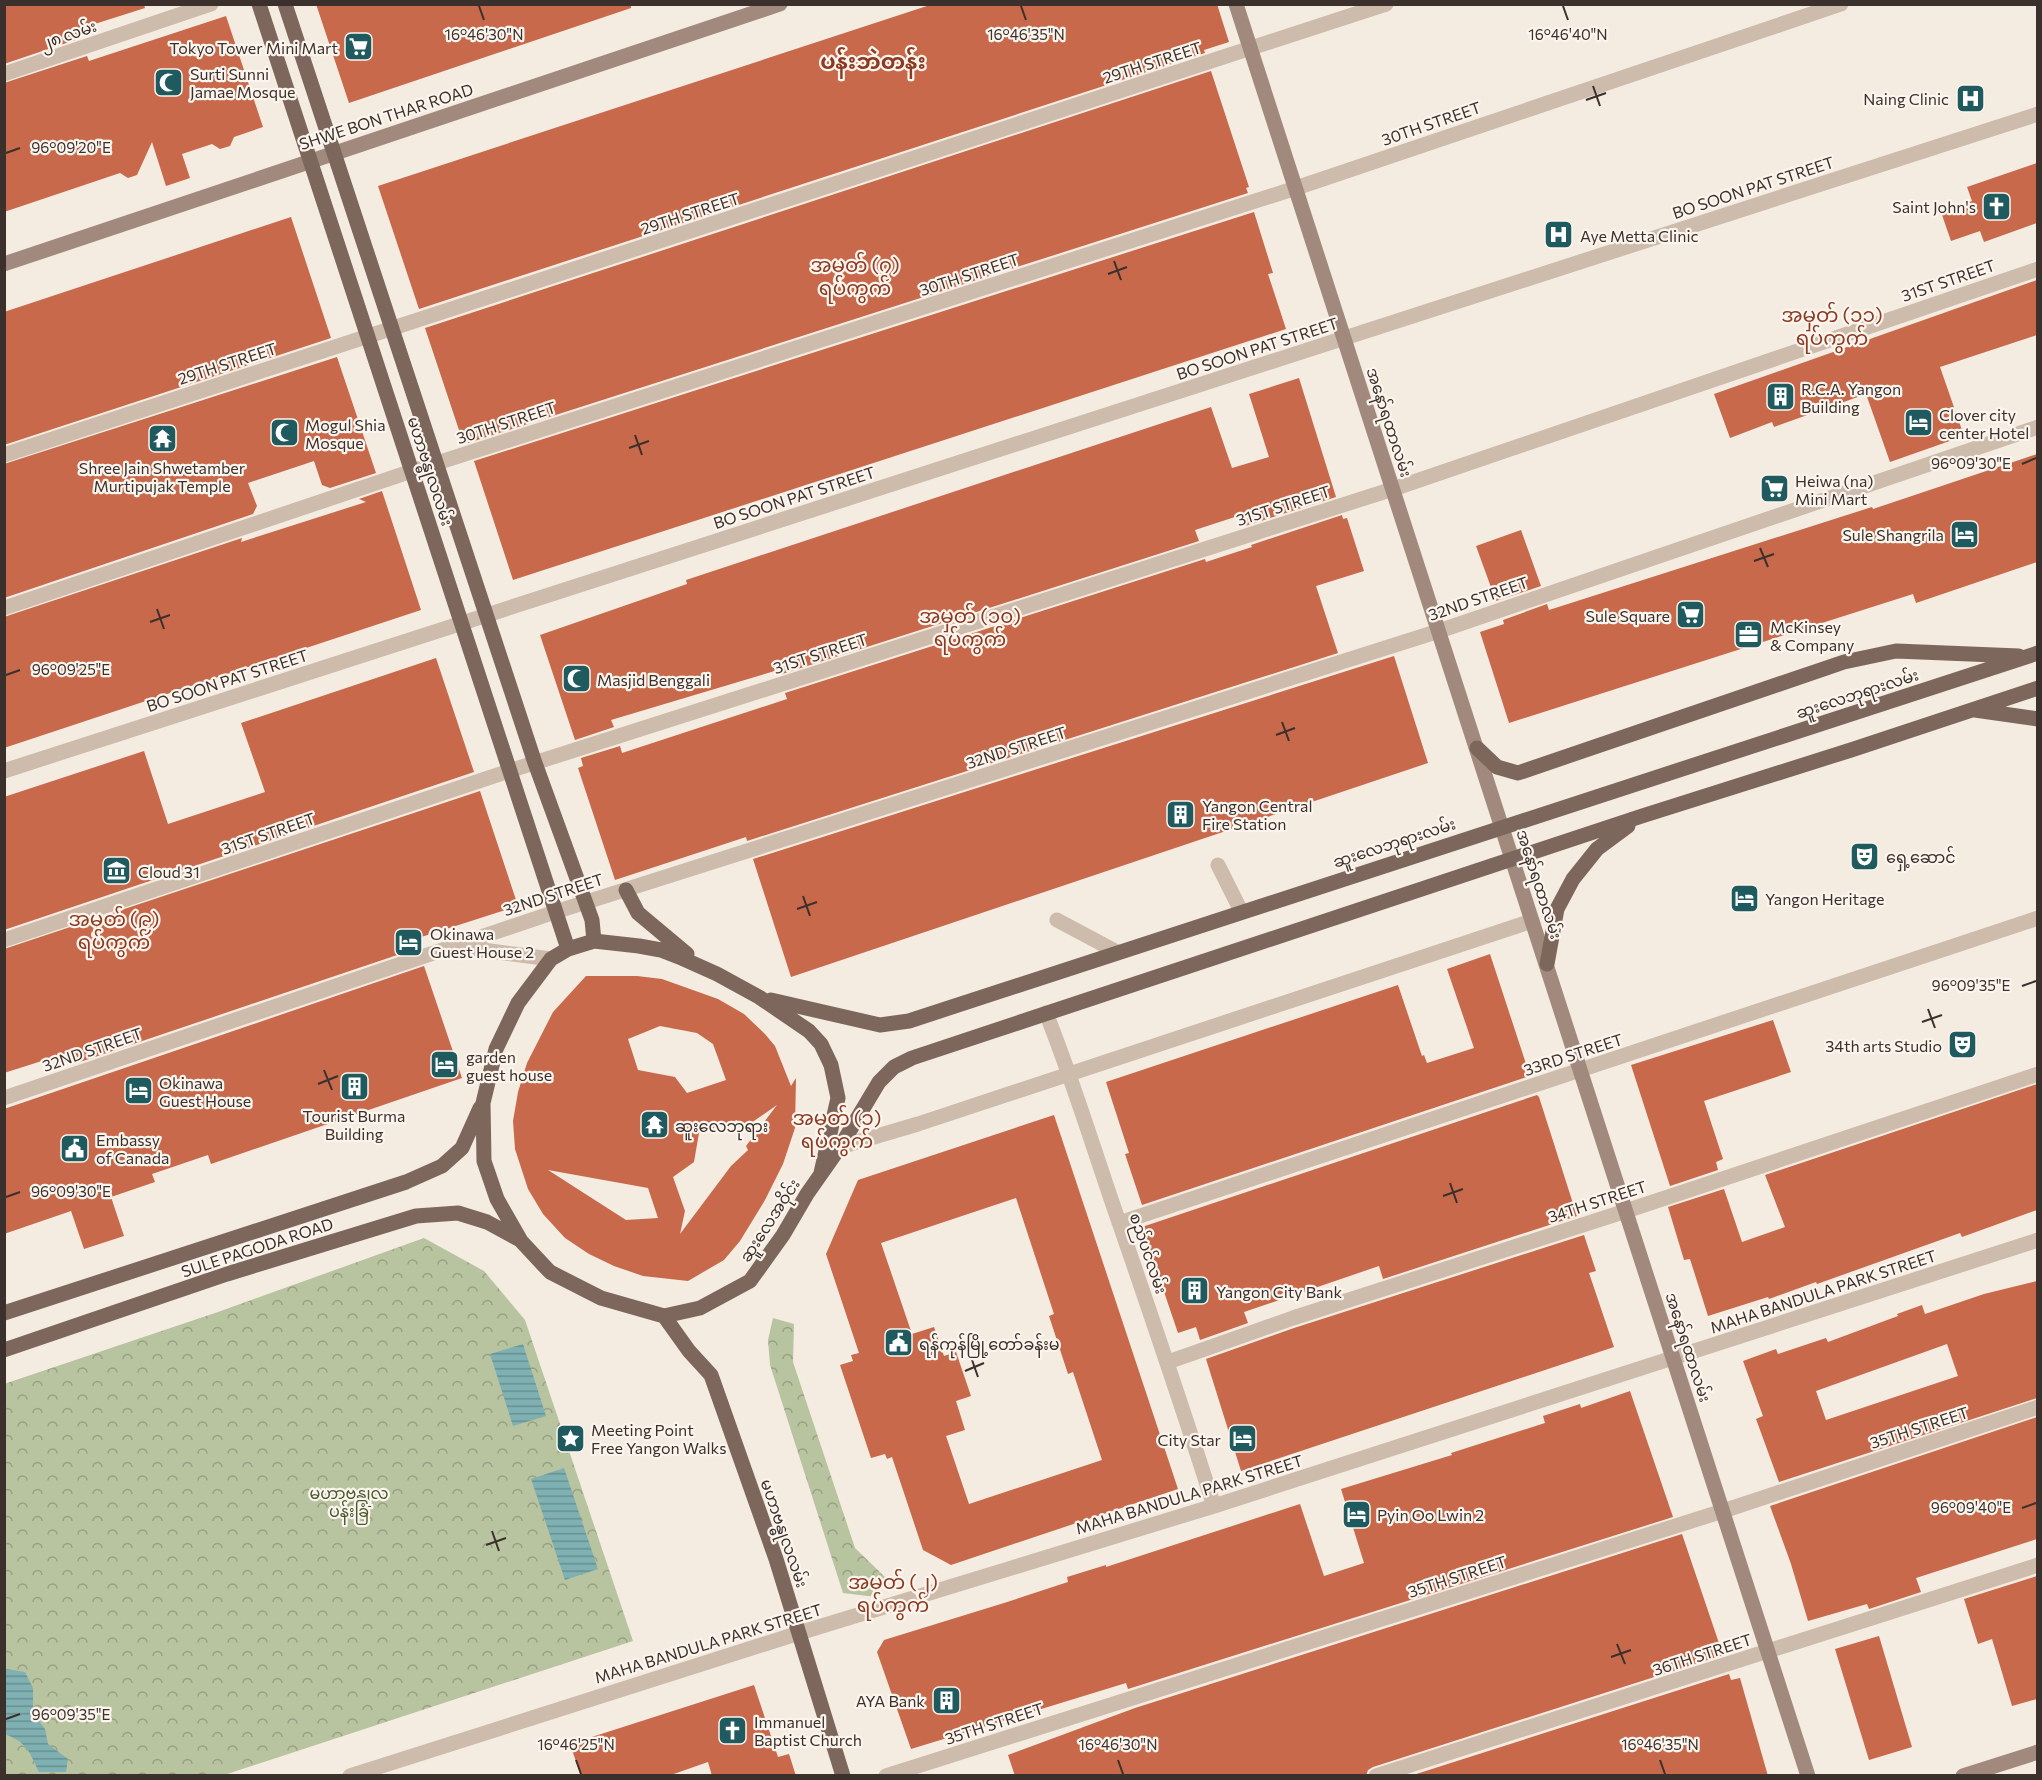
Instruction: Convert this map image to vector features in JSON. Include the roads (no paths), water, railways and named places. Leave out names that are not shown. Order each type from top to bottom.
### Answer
[{"type":"main road","name":"မဟာဗန္ဓုလလမ်း","points":[[259,4],[568,949]]},
{"type":"main road","name":"မဟာဗန္ဓုလလမ်း","points":[[285,4],[535,763],[592,920],[594,941]]},
{"type":"main road","name":"SHWE BON THAR ROAD","points":[[4,264],[780,4]]},
{"type":"main road","name":"အနော်ရထာလမ်း","points":[[1236,4],[1808,1776]]},
{"type":"main road","points":[[1478,748],[1497,767],[1518,773],[1844,662],[1896,651],[2033,654]]},
{"type":"main road","name":"ဆူးလေဘုရားလမ်း","points":[[759,997],[880,1025],[909,1020],[2033,654]]},
{"type":"main road","points":[[821,1173],[840,1148],[879,1082],[894,1067],[912,1058],[1642,816],[2037,688]]},
{"type":"main road","points":[[1972,710],[2037,720]]},
{"type":"main road","points":[[1547,964],[1557,909],[1573,879],[1597,849],[1642,816]]},
{"type":"main road","points":[[626,890],[638,913],[682,951],[759,997]]},
{"type":"main road","points":[[594,941],[660,950],[717,974]]},
{"type":"main road","name":"ဆူးလေအဝိုင်း","points":[[594,941],[568,949],[551,959],[518,1003],[496,1049],[483,1103],[484,1161],[497,1199],[521,1240],[550,1272],[601,1298],[664,1316],[700,1308],[750,1281],[783,1235],[821,1173],[838,1098],[831,1065],[821,1044],[809,1030],[759,997]]},
{"type":"main road","name":"SULE PAGODA ROAD","points":[[4,1312],[406,1182],[442,1166],[462,1148],[483,1103]]},
{"type":"main road","name":"SULE PAGODA ROAD","points":[[4,1350],[227,1274],[416,1216],[458,1213],[487,1222],[521,1240]]},
{"type":"main road","name":"မဟာဗန္ဓုလလမ်း","points":[[664,1316],[688,1351],[711,1375],[776,1559],[843,1776]]},
{"type":"main road","points":[[1963,1776],[2037,1752]]},
{"type":"street","name":"၂၈ လမ်း","points":[[4,74],[211,4]]},
{"type":"street","name":"29TH STREET","points":[[4,455],[1386,4]]},
{"type":"street","name":"30TH STREET","points":[[4,608],[412,471],[1296,188],[1841,4]]},
{"type":"street","name":"BO SOON PAT STREET","points":[[4,771],[2037,114]]},
{"type":"street","name":"31ST STREET","points":[[4,940],[509,771],[1393,489],[2037,269]]},
{"type":"street","name":"32ND STREET","points":[[4,1098],[555,912],[1439,631],[2037,427]]},
{"type":"street","points":[[1218,865],[1241,911]]},
{"type":"street","name":"33RD STREET","points":[[1119,1223],[2037,918]]},
{"type":"street","points":[[1057,920],[1117,952]]},
{"type":"street","points":[[840,1148],[1532,921]]},
{"type":"street","points":[[453,946],[551,959]]},
{"type":"street","name":"စည်ပင်လမ်း","points":[[1046,1013],[1070,1074],[1168,1362],[1214,1506]]},
{"type":"street","name":"34TH STREET","points":[[1168,1362],[1293,1318],[1626,1211],[2037,1074]]},
{"type":"street","name":"MAHA BANDULA PARK STREET","points":[[350,1776],[799,1633],[1214,1506],[2037,1240]]},
{"type":"street","name":"35TH STREET","points":[[886,1776],[1723,1511],[2037,1407]]},
{"type":"street","name":"36TH STREET","points":[[1376,1776],[2037,1565]]},
{"type":"water","points":[[523,1344],[546,1416],[513,1426],[490,1354]]},
{"type":"water","points":[[564,1468],[598,1569],[565,1580],[531,1479]]},
{"type":"water","points":[[7,1669],[25,1672],[33,1688],[33,1713],[45,1729],[48,1744],[68,1759],[66,1772],[39,1772],[26,1748],[5,1734],[4,1671]]},
{"type":"place","name":"Tokyo Tower Mini Mart","points":[[359,47]]},
{"type":"place","name":"Surti Sunni Jamae Mosque","points":[[169,82]]},
{"type":"place","name":"Naing Clinic","points":[[1970,98]]},
{"type":"place","name":"Saint John's","points":[[1997,206]]},
{"type":"place","name":"Aye Metta Clinic","points":[[1559,235]]},
{"type":"place","name":"R.C.A. Yangon Building","points":[[1780,397]]},
{"type":"place","name":"Clover city center Hotel","points":[[1918,423]]},
{"type":"place","name":"Mogul Shia Mosque","points":[[284,433]]},
{"type":"place","name":"Shree Jain Shwetamber Murtipujak Temple","points":[[162,439]]},
{"type":"place","name":"Heiwa (na) Mini Mart","points":[[1774,489]]},
{"type":"place","name":"Sule Shangrila","points":[[1965,534]]},
{"type":"place","name":"Sule Square","points":[[1691,615]]},
{"type":"place","name":"McKinsey & Company","points":[[1749,635]]},
{"type":"place","name":"Masjid Benggali","points":[[576,679]]},
{"type":"place","name":"Yangon Central Fire Station","points":[[1181,814]]},
{"type":"place","name":"ရှေ့ဆောင်","points":[[1865,856]]},
{"type":"place","name":"Cloud 31","points":[[117,871]]},
{"type":"place","name":"Yangon Heritage","points":[[1744,898]]},
{"type":"place","name":"Okinawa Guest House 2","points":[[409,942]]},
{"type":"place","name":"34th arts Studio","points":[[1963,1045]]},
{"type":"place","name":"garden guest house","points":[[445,1065]]},
{"type":"place","name":"Tourist Burma Building","points":[[354,1087]]},
{"type":"place","name":"Okinawa Guest House","points":[[138,1091]]},
{"type":"place","name":"ဆူးလေဘုရား","points":[[654,1125]]},
{"type":"place","name":"Embassy of Canada","points":[[75,1148]]},
{"type":"place","name":"Yangon City Bank","points":[[1195,1291]]},
{"type":"place","name":"ရန်ကုန်မြို့တော်ခန်းမ","points":[[898,1343]]},
{"type":"place","name":"Meeting Point Free Yangon Walks","points":[[570,1438]]},
{"type":"place","name":"City Star","points":[[1242,1439]]},
{"type":"place","name":"Pyin Oo Lwin 2","points":[[1356,1514]]},
{"type":"place","name":"AYA Bank","points":[[946,1700]]},
{"type":"place","name":"Immanuel Baptist Church","points":[[733,1730]]},
{"type":"district","name":"ပန်းဘဲတန်း","points":[[873,60]]},
{"type":"district","name":"အမှတ် (၇) ရပ်ကွက်","points":[[855,276]]},
{"type":"district","name":"အမှတ် (၁၁) ရပ်ကွက်","points":[[1832,326]]},
{"type":"district","name":"အမှတ် (၁၀) ရပ်ကွက်","points":[[970,626]]},
{"type":"district","name":"အမှတ် (၉) ရပ်ကွက်","points":[[114,930]]},
{"type":"district","name":"အမှတ် (၁) ရပ်ကွက်","points":[[837,1128]]},
{"type":"district","name":"အမှတ် (၂) ရပ်ကွက်","points":[[893,1592]]},
{"type":"park label","name":"မဟာဗန္ဓုလ ပန်းခြံ","points":[[349,1501]]}]
